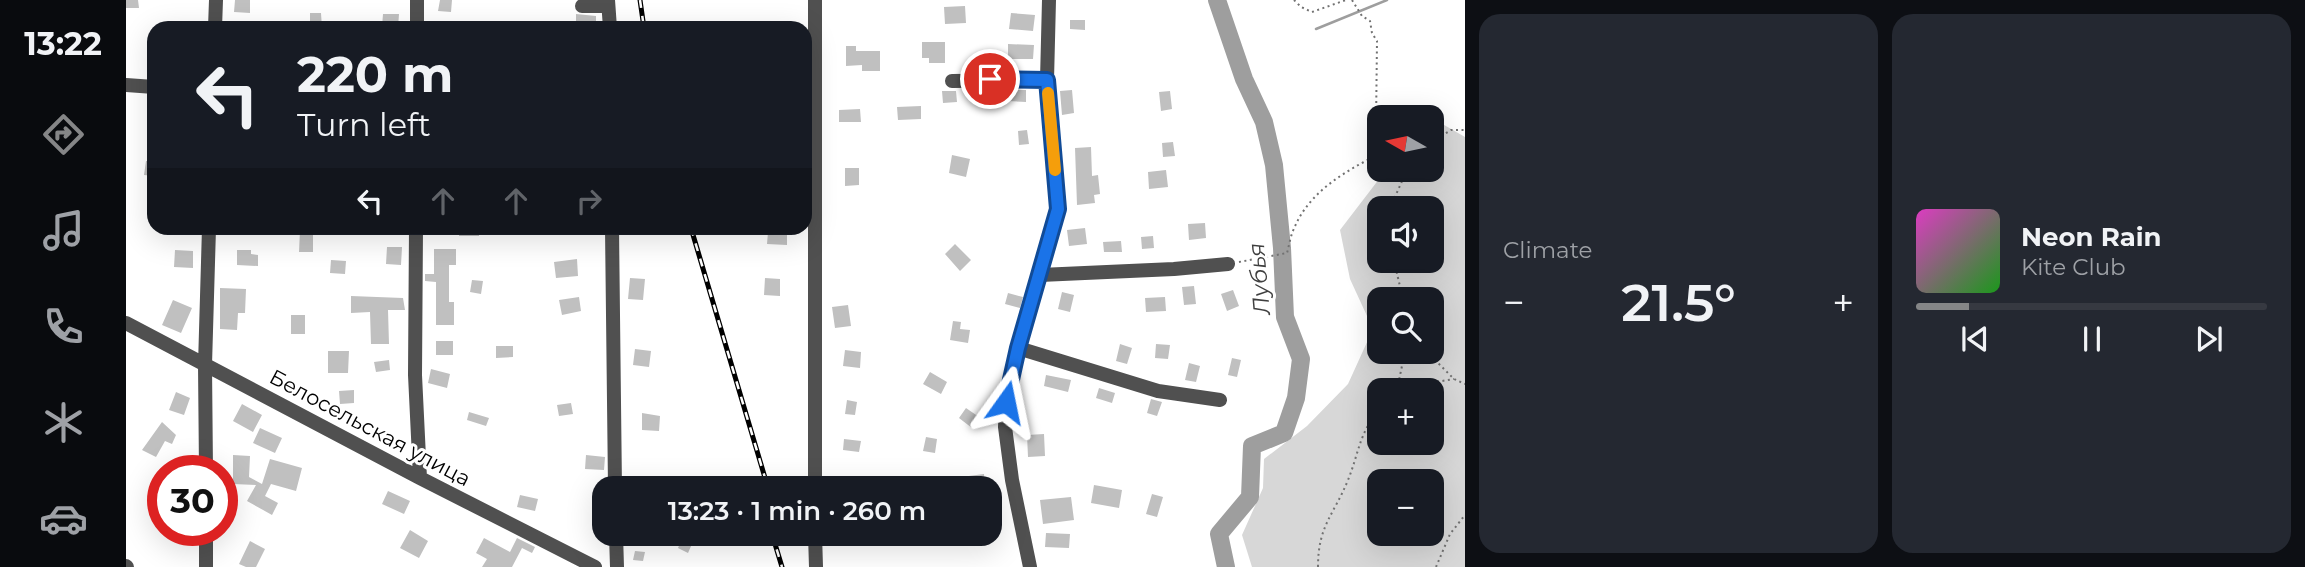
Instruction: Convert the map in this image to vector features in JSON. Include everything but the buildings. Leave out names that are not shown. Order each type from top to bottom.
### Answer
[{"type":"street","points":[[215,21],[216,0]]},
{"type":"street","points":[[416,21],[417,0]]},
{"type":"street","points":[[815,0],[815,476]]},
{"type":"street","points":[[1030,567],[1005,428],[1006,402],[1018,348],[1054,224],[1058,198],[1047,80],[1049,0]]},
{"type":"street","points":[[582,6],[608,3],[609,21]]},
{"type":"street","points":[[952,81],[1047,80]]},
{"type":"street","points":[[126,85],[147,86]]},
{"type":"street","points":[[206,455],[209,235]]},
{"type":"street","points":[[415,235],[415,376],[420,478]]},
{"type":"street","points":[[612,235],[615,476]]},
{"type":"street","points":[[1040,275],[1228,264]]},
{"type":"street","name":"Белосельская улица","points":[[126,323],[595,567]]},
{"type":"street","points":[[1018,348],[1158,391],[1220,400]]},
{"type":"street","points":[[206,546],[206,567]]},
{"type":"street","points":[[616,546],[617,567]]},
{"type":"street","points":[[815,546],[816,567]]},
{"type":"path","points":[[1294,0],[1301,8],[1312,12],[1346,0]]},
{"type":"path","points":[[1352,0],[1362,15],[1370,21],[1377,41],[1376,105]]},
{"type":"path","points":[[1444,134],[1451,130],[1465,130]]},
{"type":"path","points":[[1228,264],[1287,253],[1292,232],[1313,197],[1335,179],[1367,161]]},
{"type":"path","points":[[1439,364],[1454,379],[1465,384]]},
{"type":"path","points":[[1444,381],[1454,379]]},
{"type":"path","points":[[1318,567],[1320,537],[1349,479],[1367,424]]},
{"type":"path","points":[[1436,567],[1450,534],[1465,515]]},
{"type":"shaded area","points":[[1444,125],[1465,137],[1465,567],[1252,567],[1242,535],[1263,488],[1264,459],[1307,426],[1348,384],[1367,342],[1367,364],[1444,364],[1444,287],[1367,287],[1367,316],[1350,279],[1340,230],[1377,182],[1444,182]]},
{"type":"waterway","name":"Лубья","points":[[1217,0],[1244,79],[1264,122],[1274,165],[1285,317],[1301,359],[1296,398],[1284,433],[1252,446],[1250,497],[1219,534],[1226,567]]},
{"type":"waterway","points":[[1316,29],[1387,0]]},
{"type":"railway","points":[[640,0],[643,21]]},
{"type":"railway","points":[[693,235],[764,476]]},
{"type":"railway","points":[[776,546],[782,567]]},
{"type":"slow traffic","points":[[1048,93],[1055,170]]},
{"type":"route","points":[[990,79],[1047,80],[1058,198],[1058,209],[1018,348],[1006,402]]}]
